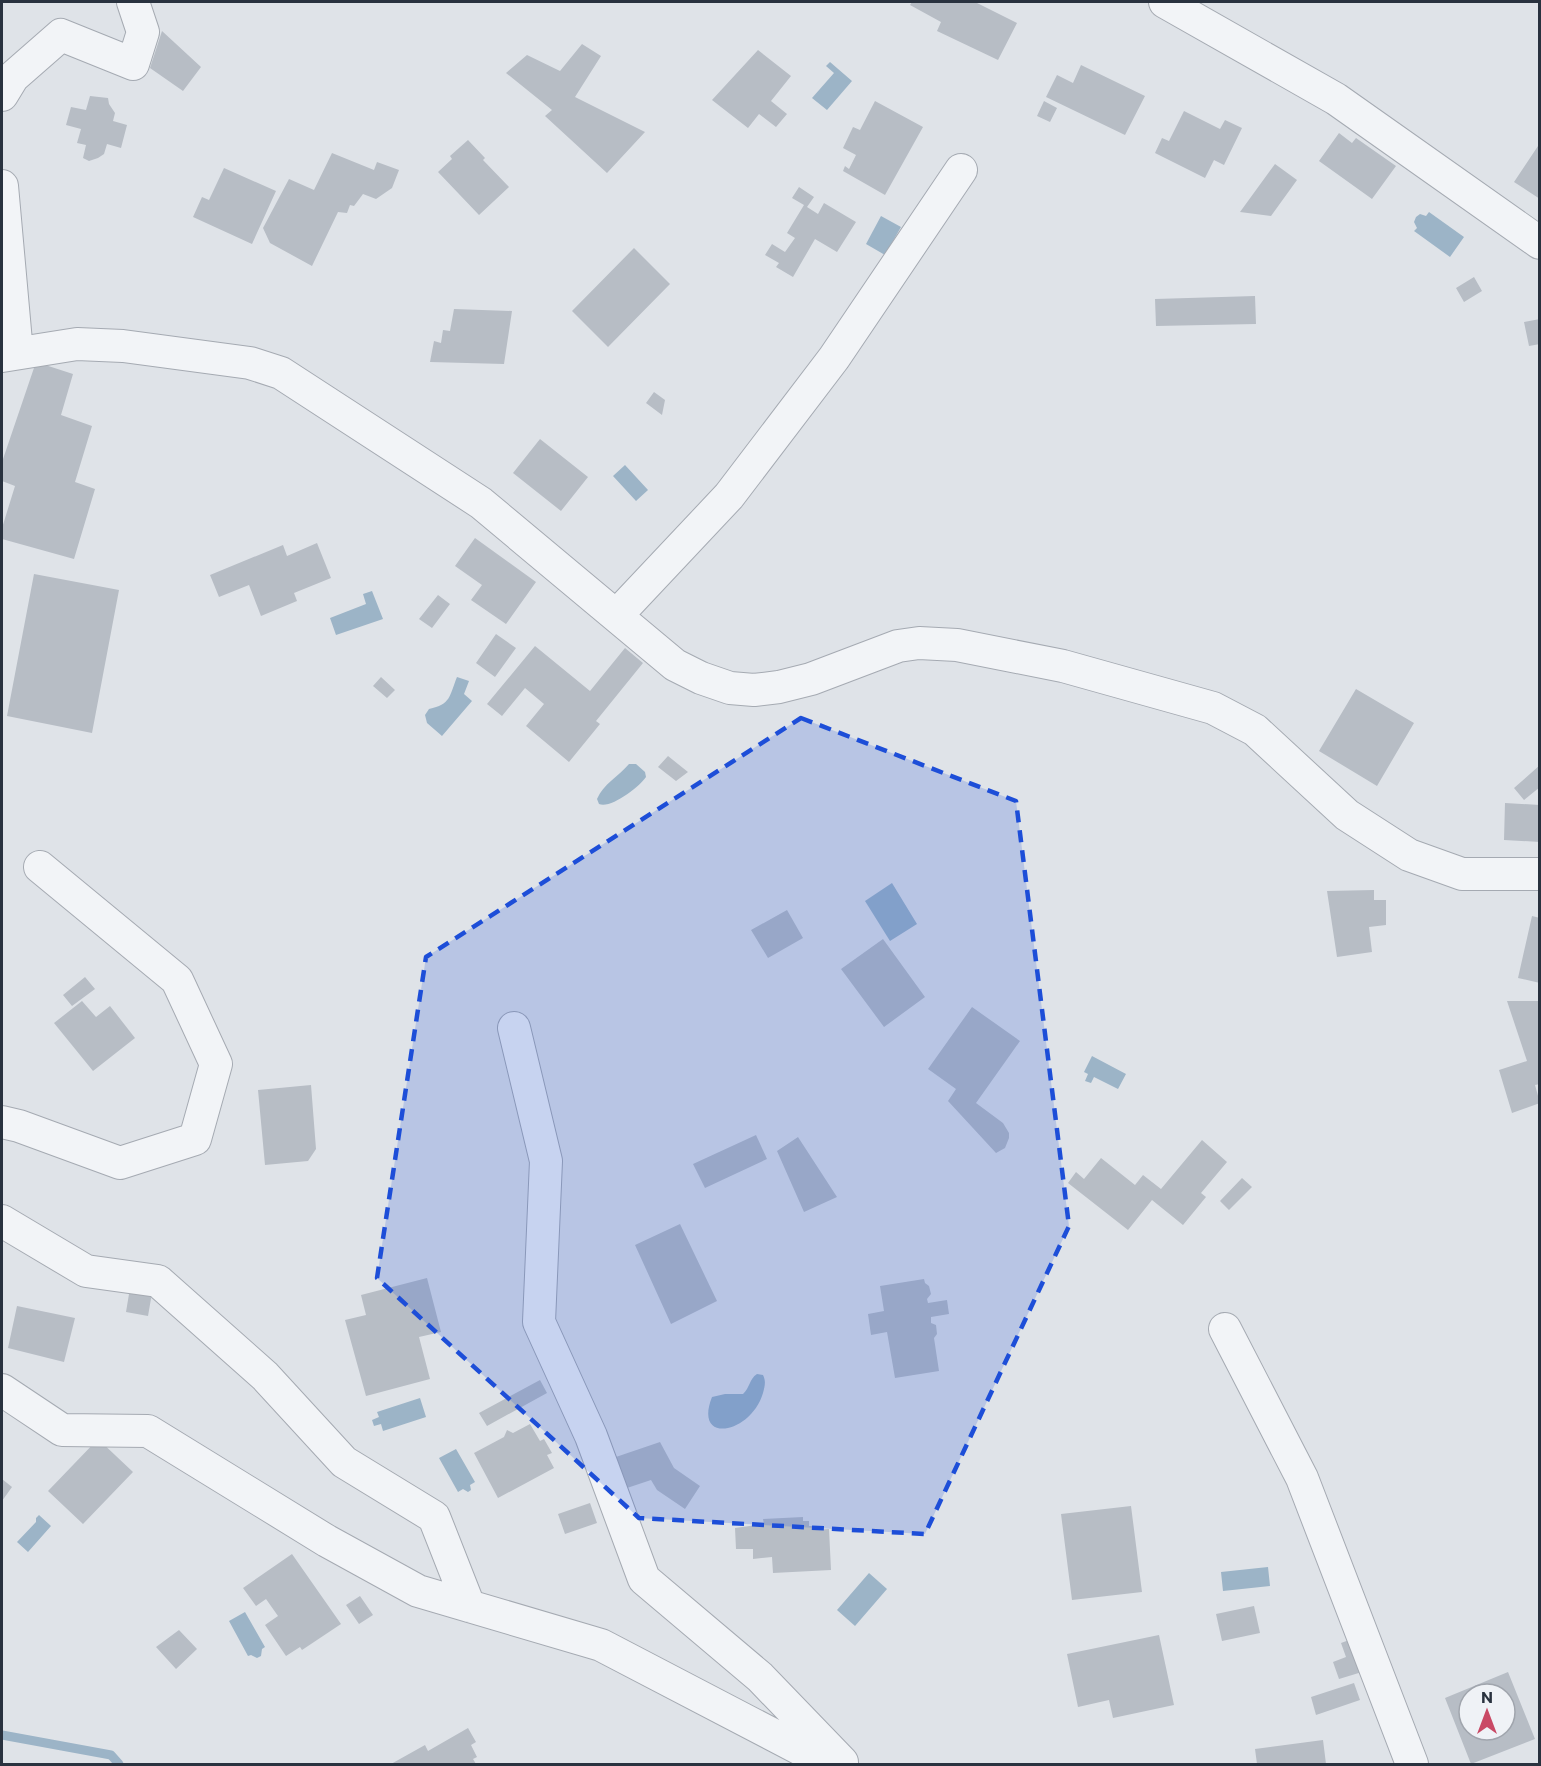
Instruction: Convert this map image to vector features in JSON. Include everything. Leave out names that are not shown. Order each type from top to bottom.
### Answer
[{"type":"street","points":[[2,95],[13,77],[61,35],[134,64],[143,32],[133,2]]},
{"type":"street","points":[[1165,2],[1336,99],[1539,243]]},
{"type":"street","points":[[617,615],[729,496],[834,358],[961,170]]},
{"type":"street","points":[[2,186],[9,355],[77,344],[123,346],[250,363],[281,373],[481,503],[675,665],[701,678],[730,688],[754,690],[779,687],[811,679],[898,646],[919,643],[957,645],[1063,666],[1213,708],[1256,730],[1347,815],[1409,855],[1462,874],[1539,874]]},
{"type":"street","points":[[2,1122],[19,1126],[120,1163],[195,1138],[216,1064],[177,980],[40,867]]},
{"type":"street","points":[[514,1028],[546,1161],[539,1322],[591,1436],[644,1580],[760,1677],[845,1764]]},
{"type":"street","points":[[2,1221],[86,1271],[158,1281],[265,1376],[344,1462],[434,1517],[469,1606]]},
{"type":"street","points":[[1225,1329],[1302,1478],[1412,1764]]},
{"type":"street","points":[[2,1390],[62,1430],[148,1431],[347,1552],[418,1591],[601,1645],[830,1764]]},
{"type":"highlighted area","points":[[801,718],[1016,801],[1069,1226],[925,1534],[639,1518],[377,1278],[426,957]]},
{"type":"water","points":[[830,62],[852,81],[827,110],[812,98],[834,73],[826,66]]},
{"type":"water","points":[[1429,212],[1464,237],[1450,257],[1414,231],[1417,228],[1414,222],[1416,217],[1420,214],[1426,216]]},
{"type":"water","points":[[881,216],[901,227],[885,255],[866,244]]},
{"type":"water","points":[[625,465],[648,490],[636,501],[613,476]]},
{"type":"water","points":[[372,591],[383,619],[336,635],[330,618],[366,604],[363,594]]},
{"type":"water","points":[[457,677],[469,681],[464,694],[472,701],[442,736],[427,723],[425,715],[429,709],[442,705],[448,699]]},
{"type":"water","points":[[629,764],[636,764],[645,772],[646,777],[617,800],[604,805],[599,804],[597,799],[603,789]]},
{"type":"water","points":[[892,883],[917,924],[890,941],[865,901]]},
{"type":"water","points":[[1092,1056],[1126,1074],[1118,1089],[1094,1077],[1091,1083],[1085,1081],[1088,1074],[1084,1072]]},
{"type":"water","points":[[757,1374],[763,1375],[765,1381],[757,1407],[737,1425],[717,1428],[710,1422],[708,1412],[712,1397],[743,1394],[752,1378]]},
{"type":"water","points":[[420,1398],[426,1417],[383,1431],[381,1424],[374,1426],[372,1420],[379,1417],[377,1412]]},
{"type":"water","points":[[456,1449],[475,1482],[470,1485],[471,1490],[468,1492],[463,1489],[458,1492],[439,1458]]},
{"type":"water","points":[[39,1515],[51,1526],[28,1552],[17,1542],[36,1522]]},
{"type":"water","points":[[1268,1567],[1270,1586],[1223,1591],[1221,1572]]},
{"type":"water","points":[[869,1573],[887,1589],[855,1626],[837,1610]]},
{"type":"water","points":[[245,1612],[265,1647],[262,1649],[261,1656],[257,1658],[248,1656],[229,1621]]},
{"type":"building","points":[[912,2],[975,2],[1017,23],[998,60],[937,31],[941,22],[910,5]]},
{"type":"building","points":[[162,31],[201,67],[183,91],[150,68]]},
{"type":"building","points":[[582,44],[601,56],[575,97],[645,132],[607,173],[545,116],[552,110],[506,73],[527,55],[560,71]]},
{"type":"building","points":[[758,50],[791,76],[771,101],[787,114],[776,127],[759,114],[748,128],[712,100]]},
{"type":"building","points":[[1081,65],[1145,96],[1125,135],[1046,97],[1057,75],[1073,83]]},
{"type":"building","points":[[90,96],[108,98],[115,113],[113,121],[127,125],[121,148],[107,144],[104,154],[89,161],[83,158],[86,145],[77,143],[81,129],[66,125],[71,107],[86,110]]},
{"type":"building","points":[[875,101],[923,127],[885,195],[843,171],[845,166],[849,169],[856,155],[843,148],[853,127],[860,130]]},
{"type":"building","points":[[1044,101],[1057,108],[1050,122],[1037,116]]},
{"type":"building","points":[[1184,111],[1220,129],[1225,120],[1242,128],[1224,165],[1214,160],[1205,178],[1155,153],[1162,138],[1169,141]]},
{"type":"building","points":[[1339,133],[1352,143],[1356,138],[1396,166],[1372,199],[1319,161]]},
{"type":"building","points":[[468,140],[485,158],[483,160],[509,187],[479,215],[438,172],[452,159],[450,156]]},
{"type":"building","points":[[1540,143],[1540,199],[1514,182]]},
{"type":"building","points":[[332,153],[374,170],[377,162],[399,170],[392,188],[376,199],[363,194],[354,206],[350,205],[347,213],[338,212],[312,266],[270,243],[263,228],[289,179],[314,190]]},
{"type":"building","points":[[1275,164],[1297,180],[1271,216],[1240,212]]},
{"type":"building","points":[[224,168],[276,191],[252,244],[193,217],[202,197],[209,200]]},
{"type":"building","points":[[799,187],[814,197],[807,207],[818,214],[824,203],[856,222],[837,252],[815,239],[793,277],[776,267],[779,263],[765,255],[772,244],[785,252],[795,238],[787,233],[804,205],[792,198]]},
{"type":"building","points":[[634,248],[670,284],[608,347],[572,311]]},
{"type":"building","points":[[1474,277],[1482,291],[1464,302],[1456,288]]},
{"type":"building","points":[[1255,296],[1256,324],[1156,326],[1155,299]]},
{"type":"building","points":[[454,309],[512,311],[504,364],[430,362],[434,341],[441,343],[443,330],[450,331]]},
{"type":"building","points":[[1540,319],[1540,344],[1529,346],[1524,322]]},
{"type":"building","points":[[36,362],[73,374],[61,415],[92,426],[75,482],[95,489],[74,559],[2,539],[2,528],[15,486],[2,481],[2,462]]},
{"type":"building","points":[[654,392],[665,400],[662,415],[646,403]]},
{"type":"building","points":[[540,439],[588,477],[561,511],[513,473]]},
{"type":"building","points":[[475,538],[536,582],[506,624],[471,600],[482,585],[455,566]]},
{"type":"building","points":[[317,543],[331,578],[294,593],[297,601],[261,616],[249,585],[219,597],[210,575],[283,545],[287,556]]},
{"type":"building","points":[[34,574],[119,590],[92,733],[7,716]]},
{"type":"building","points":[[438,595],[450,604],[432,628],[419,619]]},
{"type":"building","points":[[496,634],[516,648],[495,677],[476,663]]},
{"type":"building","points":[[535,646],[590,691],[625,648],[643,663],[596,721],[600,724],[569,762],[526,726],[544,704],[525,688],[502,716],[487,704]]},
{"type":"building","points":[[381,677],[395,690],[387,698],[373,686]]},
{"type":"building","points":[[1356,689],[1414,723],[1377,786],[1319,751]]},
{"type":"building","points":[[668,756],[688,772],[676,781],[658,767]]},
{"type":"building","points":[[1540,765],[1540,787],[1524,800],[1514,788]]},
{"type":"building","points":[[1505,803],[1540,805],[1540,842],[1504,840]]},
{"type":"building","points":[[1374,890],[1374,900],[1386,900],[1386,925],[1369,927],[1372,952],[1337,957],[1327,891]]},
{"type":"building","points":[[787,910],[803,938],[768,958],[751,930]]},
{"type":"building","points":[[1532,916],[1540,918],[1540,983],[1518,978]]},
{"type":"building","points":[[883,939],[925,997],[884,1027],[841,969]]},
{"type":"building","points":[[85,977],[95,989],[72,1006],[63,995]]},
{"type":"building","points":[[82,1001],[96,1017],[110,1006],[135,1038],[93,1071],[54,1023]]},
{"type":"building","points":[[1507,1001],[1540,1001],[1540,1084],[1535,1085],[1540,1103],[1512,1113],[1499,1070],[1527,1061]]},
{"type":"building","points":[[972,1007],[1020,1041],[976,1103],[1003,1123],[1009,1133],[1005,1148],[996,1153],[948,1101],[956,1089],[928,1069]]},
{"type":"building","points":[[311,1085],[316,1149],[308,1161],[265,1165],[258,1090]]},
{"type":"building","points":[[756,1135],[767,1159],[705,1188],[693,1164]]},
{"type":"building","points":[[798,1137],[837,1197],[804,1212],[777,1151]]},
{"type":"building","points":[[1202,1140],[1227,1162],[1201,1193],[1206,1197],[1183,1225],[1152,1200],[1128,1230],[1068,1183],[1076,1172],[1084,1179],[1101,1158],[1135,1185],[1143,1175],[1161,1189]]},
{"type":"building","points":[[1242,1178],[1252,1187],[1229,1210],[1220,1201]]},
{"type":"building","points":[[680,1224],[717,1301],[671,1324],[635,1245]]},
{"type":"building","points":[[427,1278],[441,1332],[419,1337],[430,1379],[366,1396],[345,1320],[366,1315],[361,1295]]},
{"type":"building","points":[[924,1279],[931,1294],[927,1299],[928,1303],[947,1300],[949,1314],[931,1317],[931,1323],[936,1325],[937,1334],[934,1338],[939,1371],[895,1378],[887,1332],[871,1335],[868,1314],[884,1311],[880,1286]]},
{"type":"building","points":[[131,1282],[152,1293],[148,1316],[126,1312]]},
{"type":"building","points":[[17,1306],[75,1318],[64,1362],[8,1348]]},
{"type":"building","points":[[540,1380],[547,1393],[487,1426],[479,1413]]},
{"type":"building","points":[[530,1424],[540,1441],[544,1439],[552,1453],[547,1455],[554,1468],[498,1498],[474,1453],[504,1437],[507,1430],[513,1433]]},
{"type":"building","points":[[98,1439],[133,1472],[83,1524],[48,1491]]},
{"type":"building","points":[[660,1442],[674,1468],[700,1486],[685,1509],[657,1490],[651,1480],[621,1490],[610,1459]]},
{"type":"building","points":[[2,1479],[12,1487],[2,1501]]},
{"type":"building","points":[[590,1503],[597,1523],[565,1534],[558,1514]]},
{"type":"building","points":[[1131,1506],[1142,1592],[1072,1600],[1061,1514]]},
{"type":"building","points":[[803,1517],[803,1521],[809,1521],[809,1526],[813,1526],[813,1530],[829,1529],[831,1570],[773,1573],[772,1557],[753,1559],[753,1549],[736,1549],[735,1528],[764,1524],[763,1519]]},
{"type":"building","points":[[292,1554],[341,1624],[302,1650],[300,1647],[286,1656],[265,1625],[278,1616],[266,1599],[256,1606],[243,1588]]},
{"type":"building","points":[[360,1596],[373,1615],[359,1624],[346,1605]]},
{"type":"building","points":[[1254,1606],[1260,1633],[1222,1641],[1216,1614]]},
{"type":"building","points":[[179,1630],[197,1649],[176,1669],[156,1647]]},
{"type":"building","points":[[1159,1635],[1174,1705],[1113,1718],[1109,1700],[1078,1707],[1067,1654]]},
{"type":"building","points":[[1352,1639],[1362,1672],[1339,1679],[1333,1662],[1346,1657],[1341,1643]]},
{"type":"building","points":[[1508,1672],[1512,1682],[1484,1682]]},
{"type":"building","points":[[1354,1683],[1360,1700],[1316,1715],[1311,1697]]},
{"type":"building","points":[[1457,1693],[1457,1728],[1445,1698]]},
{"type":"building","points":[[1517,1694],[1535,1739],[1471,1764],[1462,1742],[1517,1742]]},
{"type":"building","points":[[468,1728],[476,1742],[471,1745],[477,1757],[473,1759],[476,1764],[391,1764],[425,1745],[428,1751]]},
{"type":"building","points":[[1323,1740],[1326,1764],[1257,1764],[1255,1749]]},
{"type":"waterway","points":[[2,1735],[111,1755],[119,1764]]}]
